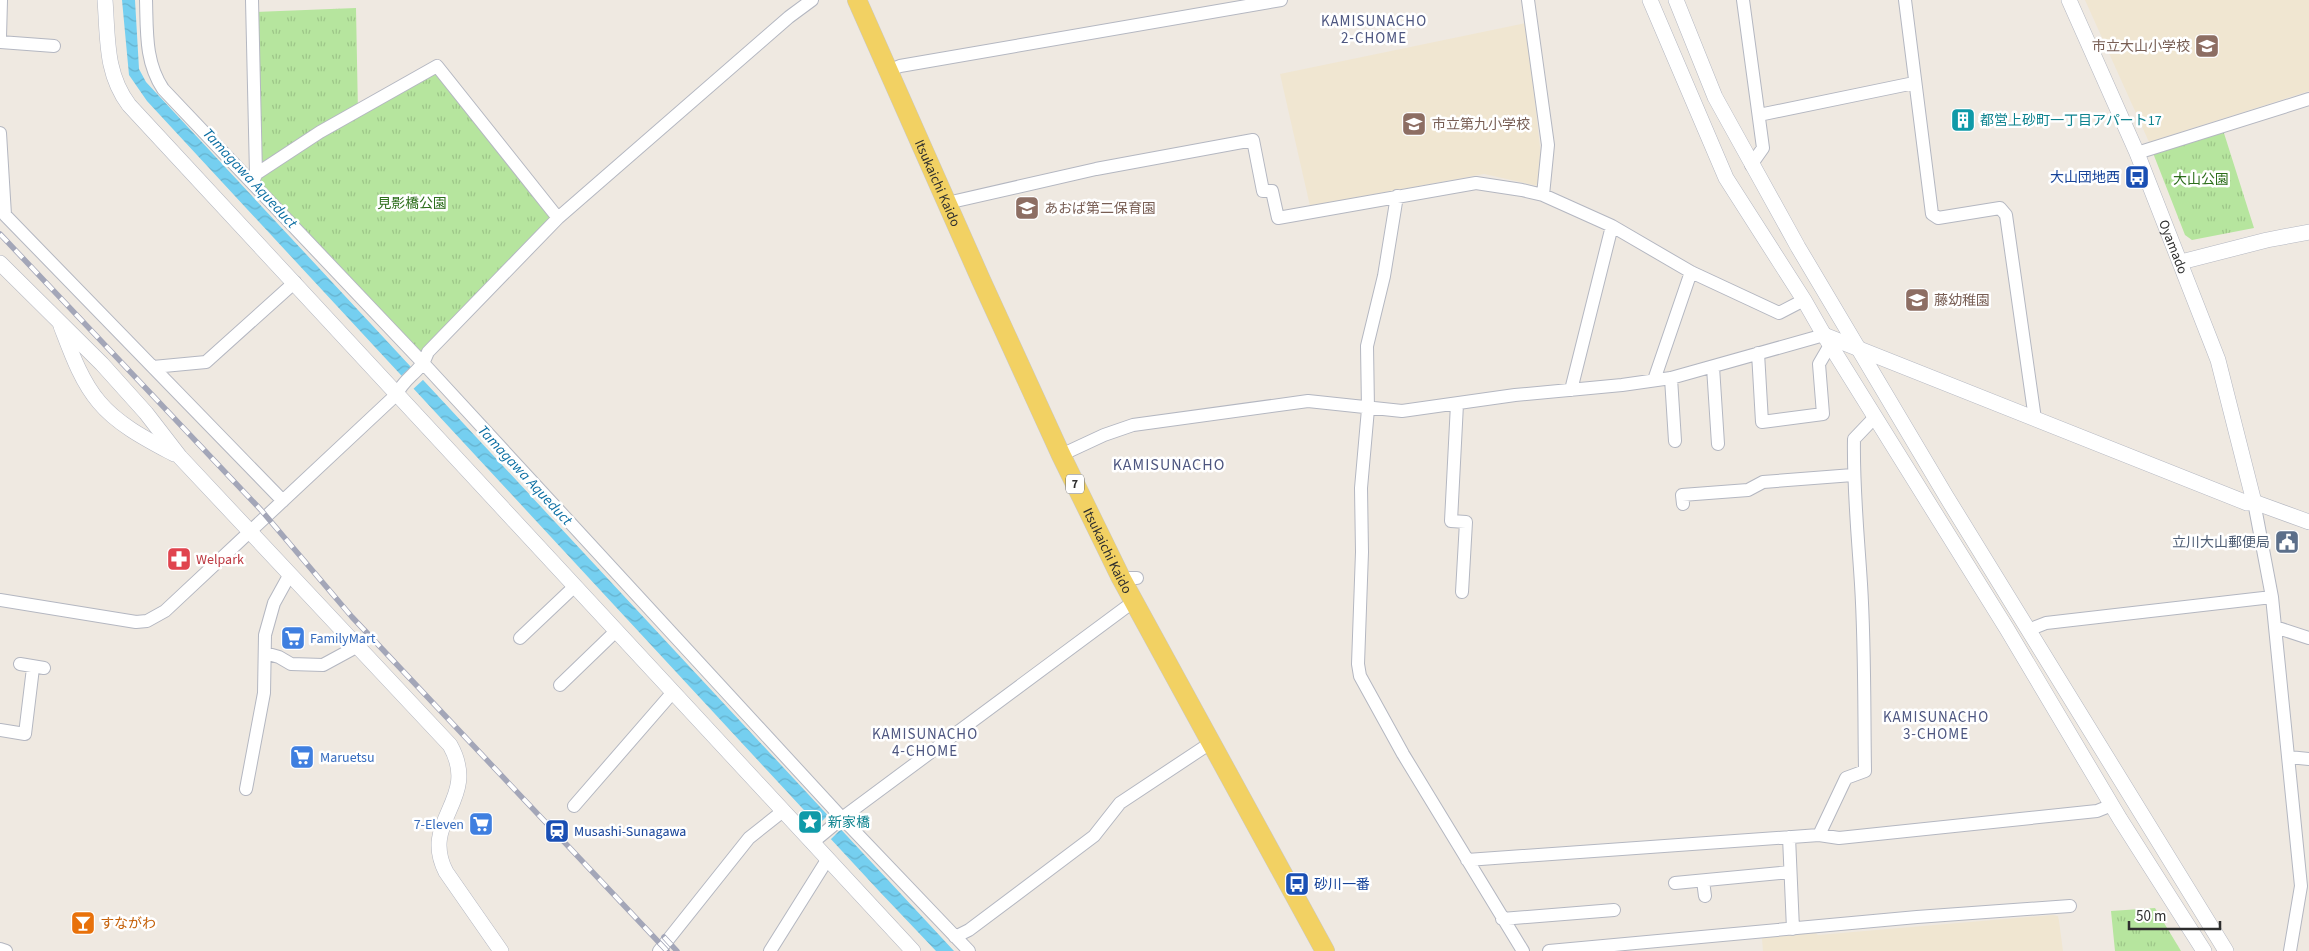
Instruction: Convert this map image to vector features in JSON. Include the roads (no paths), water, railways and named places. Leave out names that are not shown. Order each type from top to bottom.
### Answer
[{"type":"main road","name":"Itsukaichi Kaido","points":[[857,0],[1061,455],[1129,578],[1133,602],[1326,951]]},
{"type":"street","points":[[0,37],[1,0]]},
{"type":"street","points":[[105,0],[109,61],[119,91],[295,282],[399,390],[616,631],[783,811],[815,841],[828,860],[914,951]]},
{"type":"street","points":[[146,0],[149,57],[156,79],[163,89],[254,180],[421,367],[839,820],[969,951]]},
{"type":"street","points":[[252,0],[254,180]]},
{"type":"street","points":[[0,600],[136,622],[147,621],[165,611],[399,390],[421,367],[428,352],[558,218],[812,0]]},
{"type":"street","points":[[888,71],[908,65],[1281,0]]},
{"type":"street","points":[[1528,0],[1548,146],[1543,194]]},
{"type":"street","points":[[1650,0],[1726,178],[1804,300],[2007,629],[2120,819],[2200,945],[2210,934],[2211,926]]},
{"type":"street","points":[[1676,0],[1715,97],[1751,165],[2028,630],[2226,951]]},
{"type":"street","points":[[1743,0],[1763,148],[1751,165]]},
{"type":"street","points":[[1905,0],[1932,214],[1938,218],[2000,208],[2006,215],[2036,419]]},
{"type":"street","name":"Oyamado","points":[[2069,0],[2137,153],[2218,360],[2254,502]]},
{"type":"street","points":[[0,42],[54,46]]},
{"type":"street","points":[[254,180],[320,132],[437,66],[558,218]]},
{"type":"street","points":[[1758,115],[1914,83]]},
{"type":"street","points":[[2137,153],[2309,99]]},
{"type":"street","points":[[0,133],[5,215],[283,501]]},
{"type":"street","points":[[947,202],[1096,169],[1253,140],[1263,191],[1272,191],[1278,218],[1476,183],[1543,194],[1612,226],[1690,272],[1780,313],[1804,300]]},
{"type":"street","points":[[1397,196],[1384,276],[1367,346],[1368,408],[1361,488],[1362,552],[1358,664],[1360,676],[1403,754],[1523,951]]},
{"type":"street","points":[[1571,390],[1612,226]]},
{"type":"street","points":[[2181,262],[2267,240],[2309,232]]},
{"type":"street","points":[[0,263],[79,341],[128,393],[180,457],[444,738],[455,752],[460,769],[460,786],[456,800],[440,830],[438,846],[440,858],[446,872],[495,948]]},
{"type":"street","points":[[1654,380],[1690,272]]},
{"type":"street","points":[[153,367],[206,362],[295,282]]},
{"type":"street","points":[[61,325],[72,354],[98,401],[120,421],[180,457]]},
{"type":"street","points":[[1758,353],[1762,422],[1823,414],[1819,364],[1827,340]]},
{"type":"street","points":[[1061,455],[1104,435],[1132,425],[1308,401],[1402,411],[1515,395],[1671,378],[1758,353],[1827,340],[1860,350],[2247,503],[2254,502],[2309,522]]},
{"type":"street","points":[[1713,367],[1718,444]]},
{"type":"street","points":[[1671,378],[1675,441]]},
{"type":"street","points":[[1457,404],[1451,521],[1466,522],[1462,592]]},
{"type":"street","points":[[1819,835],[1846,778],[1865,771],[1863,621],[1853,475],[1854,439],[1875,417]]},
{"type":"street","points":[[1683,504],[1682,495],[1748,490],[1763,482],[1853,475]]},
{"type":"street","points":[[2254,502],[2272,597],[2305,886],[2290,951]]},
{"type":"street","points":[[246,789],[264,693],[265,635],[274,603],[290,574]]},
{"type":"street","points":[[520,638],[575,586]]},
{"type":"street","points":[[2028,630],[2046,623],[2272,597]]},
{"type":"street","points":[[815,841],[839,820],[1133,602]]},
{"type":"street","points":[[2275,627],[2309,638]]},
{"type":"street","points":[[560,685],[616,631]]},
{"type":"street","points":[[265,653],[279,657],[291,664],[323,665],[358,646]]},
{"type":"street","points":[[0,730],[24,734],[39,668],[20,664]]},
{"type":"street","points":[[574,806],[673,692]]},
{"type":"street","points":[[955,937],[969,930],[1094,836],[1120,803],[1212,742]]},
{"type":"street","points":[[2289,757],[2309,759]]},
{"type":"street","points":[[1468,860],[1819,835],[1839,838],[2097,811],[2112,805]]},
{"type":"street","points":[[659,951],[749,838],[783,811]]},
{"type":"street","points":[[2120,819],[2125,813],[2133,811],[2144,818]]},
{"type":"street","points":[[1789,837],[1793,929]]},
{"type":"street","points":[[770,951],[828,860]]},
{"type":"street","points":[[1675,883],[1790,872]]},
{"type":"street","points":[[1703,881],[1705,896]]},
{"type":"street","points":[[1548,951],[1917,917],[2070,906]]},
{"type":"street","points":[[1502,919],[1614,910]]},
{"type":"street","points":[[0,949],[6,951]]},
{"type":"water","points":[[122,0],[135,0],[139,69],[146,82],[954,951],[936,951],[879,891],[147,101],[129,75]]},
{"type":"railway","points":[[0,234],[261,510],[352,617],[667,951]]},
{"type":"railway","points":[[664,937],[677,951]]},
{"type":"place","name":"市立大山小学校","points":[[2207,46]]},
{"type":"place","name":"都営上砂町一丁目アパート17","points":[[1963,120]]},
{"type":"place","name":"市立第九小学校","points":[[1414,124]]},
{"type":"place","name":"大山団地西","points":[[2137,177]]},
{"type":"place","name":"あおば第二保育園","points":[[1027,208]]},
{"type":"place","name":"藤幼稚園","points":[[1917,300]]},
{"type":"place","name":"立川大山郵便局","points":[[2287,542]]},
{"type":"place","name":"Welpark","points":[[179,559]]},
{"type":"place","name":"FamilyMart","points":[[293,638]]},
{"type":"place","name":"Maruetsu","points":[[302,757]]},
{"type":"place","name":"新家橋","points":[[810,822]]},
{"type":"place","name":"7-Eleven","points":[[481,824]]},
{"type":"place","name":"Musashi-Sunagawa","points":[[557,831]]},
{"type":"place","name":"砂川一番","points":[[1297,884]]},
{"type":"place","name":"すながわ","points":[[83,923]]},
{"type":"district","name":"KAMISUNACHO 2-CHOME","points":[[1374,30]]},
{"type":"district","name":"KAMISUNACHO","points":[[1169,464]]},
{"type":"district","name":"KAMISUNACHO 3-CHOME","points":[[1936,726]]},
{"type":"district","name":"KAMISUNACHO 4-CHOME","points":[[925,742]]},
{"type":"water label","name":"Tamagawa Aqueduct","points":[[250,178]]},
{"type":"water label","name":"Tamagawa Aqueduct","points":[[525,475]]},
{"type":"park label","name":"大山公園","points":[[2201,179]]},
{"type":"park label","name":"見影橋公園","points":[[412,203]]}]
